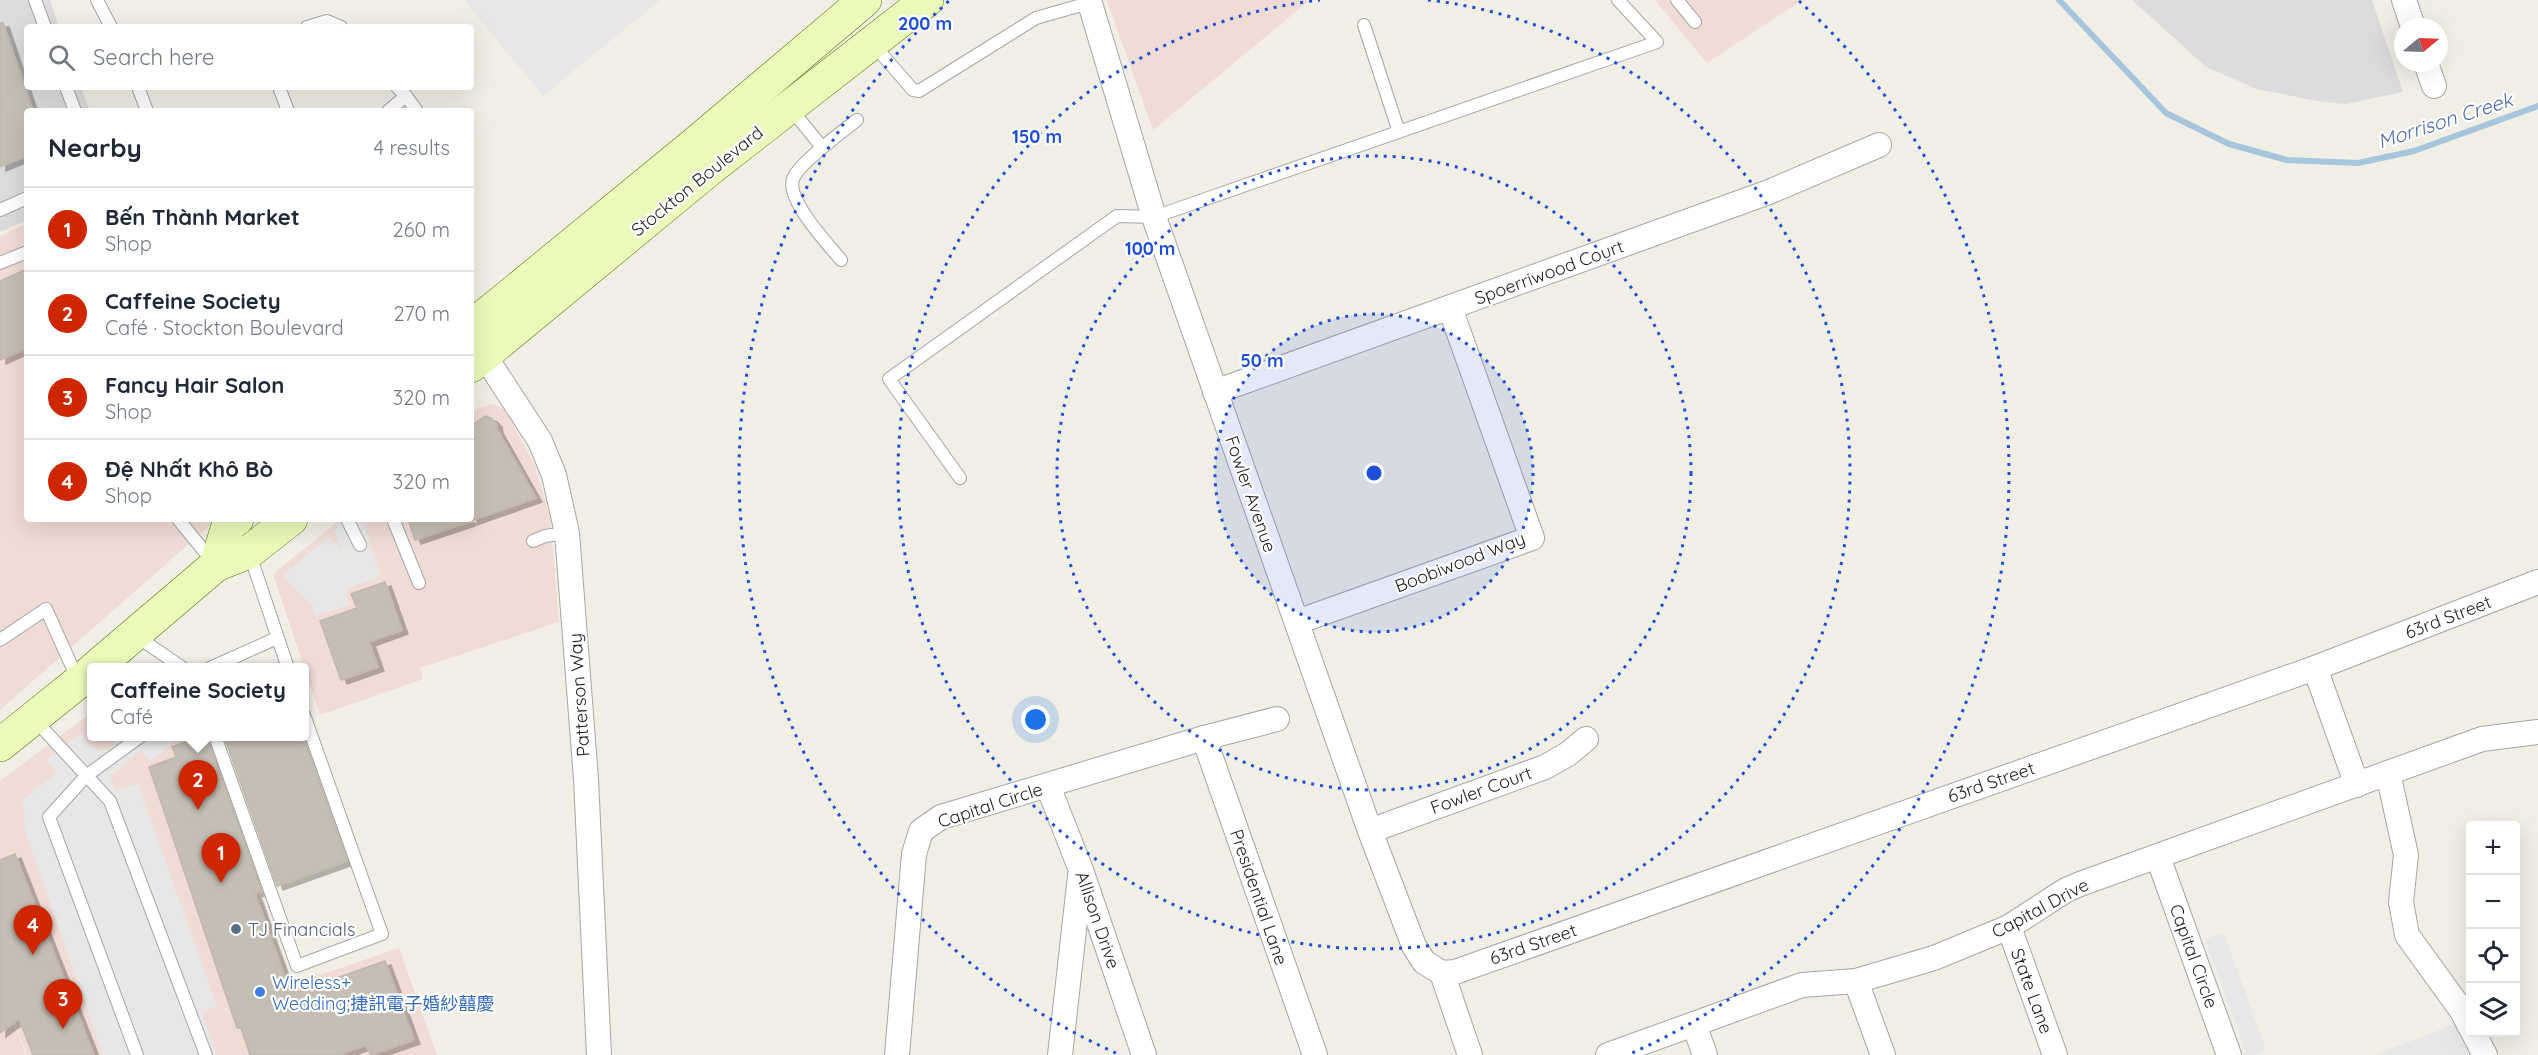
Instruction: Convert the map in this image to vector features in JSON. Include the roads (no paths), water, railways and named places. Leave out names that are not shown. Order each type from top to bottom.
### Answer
[{"type":"main road","name":"Stockton Boulevard","points":[[475,350],[607,216],[865,0]]},
{"type":"main road","name":"Stockton Boulevard","points":[[475,350],[872,43],[916,3]]},
{"type":"main road","points":[[216,565],[228,526],[233,522]]},
{"type":"main road","points":[[100,663],[216,565],[249,552],[287,522]]},
{"type":"main road","points":[[0,746],[87,674]]},
{"type":"street","points":[[2404,0],[2410,18]]},
{"type":"street","name":"Fowler Avenue","points":[[1093,1],[1154,217],[1370,831],[1414,946],[1424,962],[1442,973]]},
{"type":"street","points":[[2429,72],[2434,86]]},
{"type":"street","name":"Spoerriwood Court","points":[[1215,392],[1769,192],[1879,145]]},
{"type":"street","name":"Boobiwood Way","points":[[1297,622],[1532,538],[1450,308]]},
{"type":"street","name":"Patterson Way","points":[[475,350],[540,441],[554,475],[567,533],[586,779],[599,1055]]},
{"type":"street","name":"63rd Street","points":[[1442,973],[1455,972],[2315,668],[2538,582]]},
{"type":"street","points":[[2315,668],[2357,785]]},
{"type":"street","name":"Capital Circle","points":[[897,1055],[914,854],[921,831],[941,817],[1204,738],[1276,719]]},
{"type":"street","name":"Capital Drive","points":[[1608,1055],[1802,986],[1856,981],[1934,958],[2009,927],[2066,890],[2482,739],[2538,732]]},
{"type":"street","name":"Presidential Lane","points":[[1204,738],[1315,1055]]},
{"type":"street","name":"Fowler Court","points":[[1370,831],[1545,767],[1568,754],[1587,739]]},
{"type":"street","points":[[2388,773],[2406,855],[2401,903],[2408,935],[2466,1019]]},
{"type":"street","name":"Allison Drive","points":[[1047,786],[1081,870],[1144,1055]]},
{"type":"street","name":"Capital Circle","points":[[2158,857],[2229,1055]]},
{"type":"street","points":[[1060,1055],[1081,870]]},
{"type":"street","name":"State Lane","points":[[2009,927],[2055,1055]]},
{"type":"street","points":[[1442,973],[1470,1055]]},
{"type":"street","points":[[1856,981],[1883,1055]]},
{"type":"street","points":[[1694,1024],[1706,1055]]},
{"type":"street","points":[[2477,1037],[2486,1055]]},
{"type":"lane","points":[[35,0],[44,24]]},
{"type":"lane","points":[[97,0],[109,24]]},
{"type":"lane","points":[[960,478],[889,379],[1117,216],[1154,217],[1657,42],[1618,0]]},
{"type":"lane","points":[[1677,0],[1695,22]]},
{"type":"lane","points":[[872,43],[913,90],[919,91],[1036,18],[1093,1]]},
{"type":"lane","points":[[317,24],[327,21],[334,24]]},
{"type":"lane","points":[[1364,25],[1399,132]]},
{"type":"lane","points":[[67,90],[74,108]]},
{"type":"lane","points":[[139,90],[146,108]]},
{"type":"lane","points":[[280,90],[287,108]]},
{"type":"lane","points":[[390,108],[401,92],[414,108]]},
{"type":"lane","points":[[789,107],[822,147]]},
{"type":"lane","points":[[841,260],[810,223],[792,190],[793,177],[822,147],[857,120]]},
{"type":"lane","points":[[0,210],[24,199]]},
{"type":"lane","points":[[0,263],[24,253]]},
{"type":"lane","points":[[180,522],[216,565]]},
{"type":"lane","points":[[348,522],[360,545]]},
{"type":"lane","points":[[394,522],[419,583]]},
{"type":"lane","points":[[533,541],[545,536],[567,533]]},
{"type":"lane","points":[[249,552],[286,663]]},
{"type":"lane","points":[[0,640],[46,609],[87,671]]},
{"type":"lane","points":[[135,635],[176,663]]},
{"type":"lane","points":[[221,663],[277,638]]},
{"type":"lane","points":[[34,718],[110,801],[206,1055]]},
{"type":"lane","points":[[217,741],[297,966],[382,934],[309,729]]},
{"type":"lane","points":[[134,741],[86,776],[49,817],[137,1055]]},
{"type":"waterway","name":"Morrison Creek","points":[[2059,0],[2166,113],[2229,144],[2287,160],[2358,163],[2414,151],[2538,106]]},
{"type":"place","name":"Caffeine Society","points":[[198,810]]},
{"type":"place","name":"Bến Thành Market","points":[[221,883]]},
{"type":"place","name":"TJ Financials","points":[[236,929]]},
{"type":"place","name":"Đệ Nhất Khô Bò","points":[[33,955]]},
{"type":"place","name":"Wireless+ Wedding;捷訊電子婚紗囍慶","points":[[260,992]]},
{"type":"place","name":"Fancy Hair Salon","points":[[63,1029]]}]
